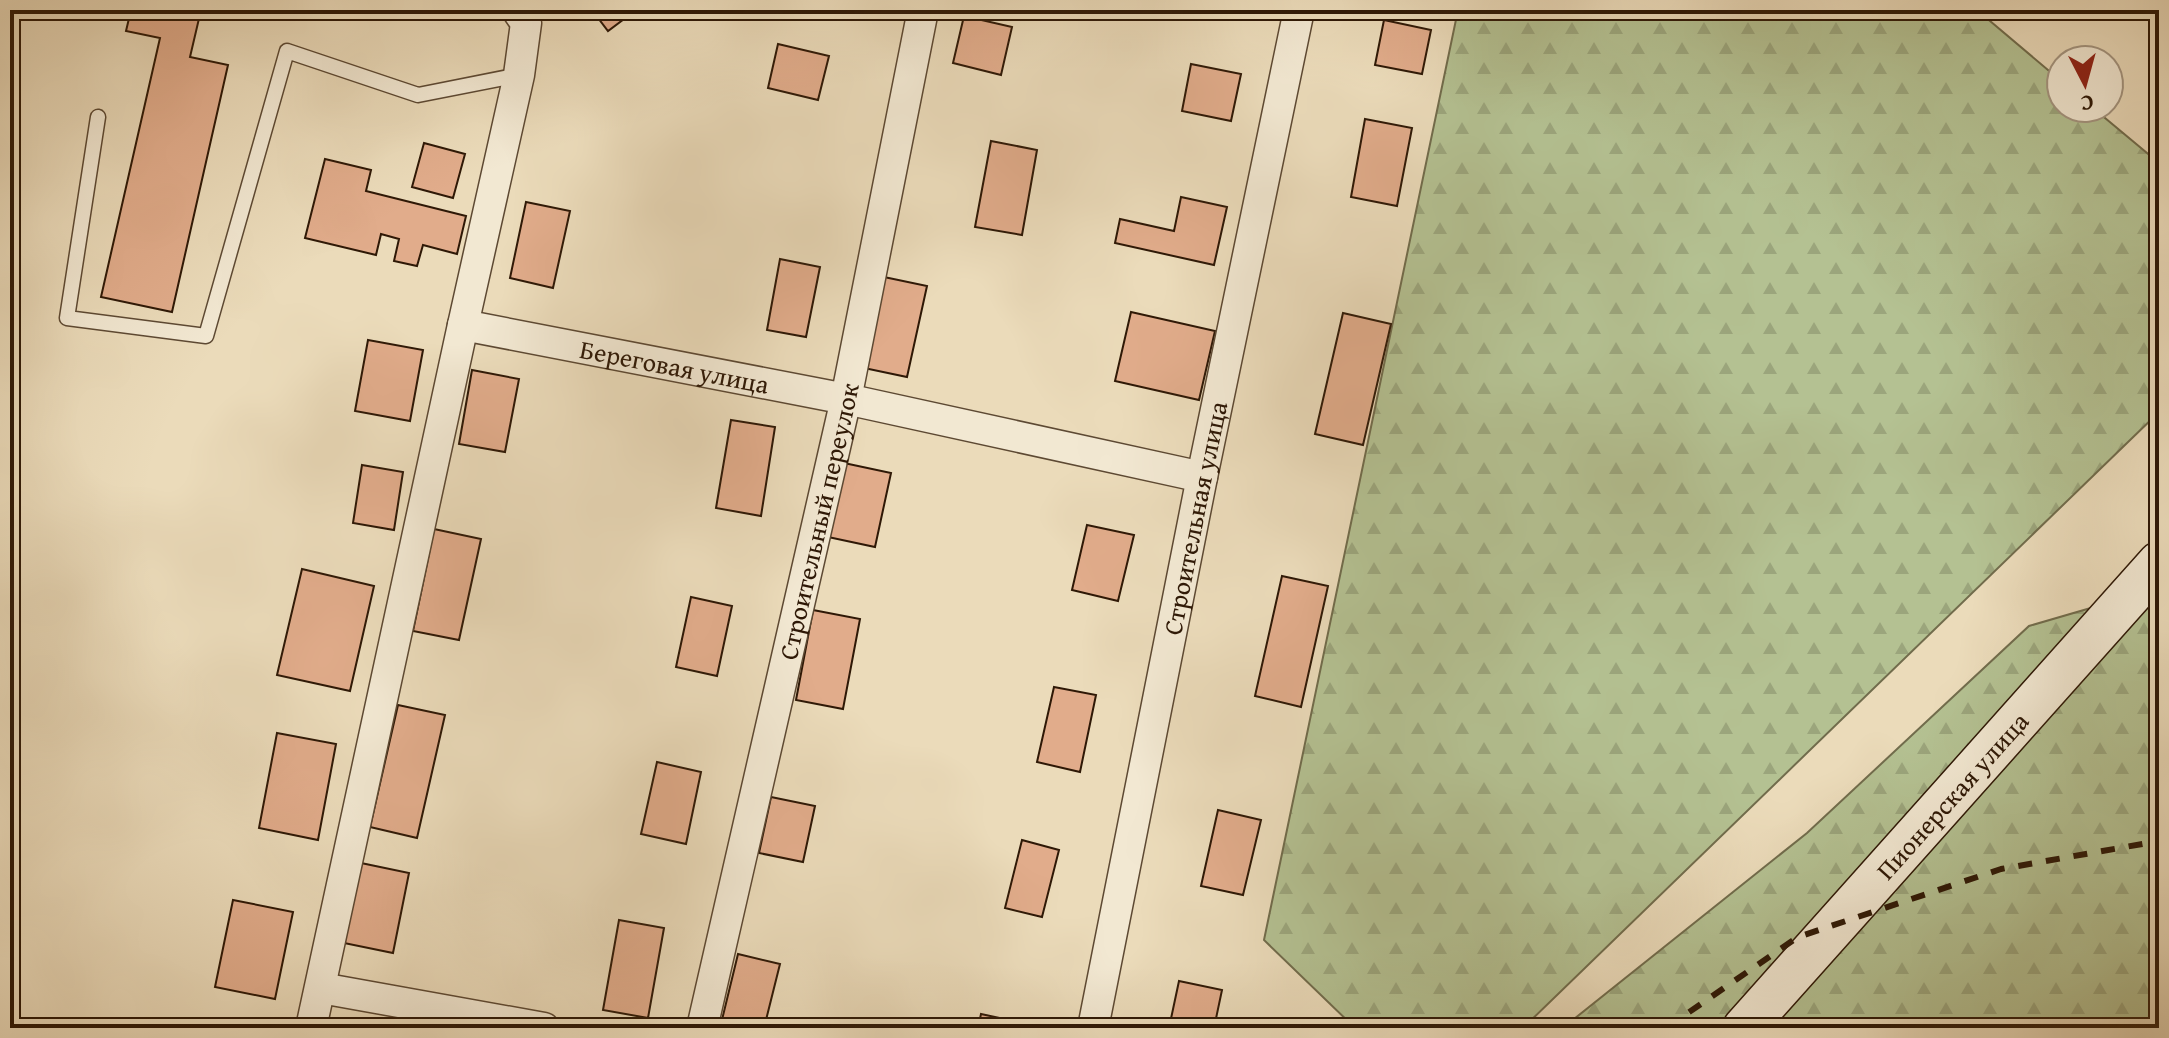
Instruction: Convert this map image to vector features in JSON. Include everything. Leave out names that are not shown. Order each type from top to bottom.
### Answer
[{"type":"street","points":[[311,1028],[519,75],[526,23],[517,10]]},
{"type":"street","name":"Строительный переулок","points":[[702,1028],[846,399],[923,10]]},
{"type":"street","name":"Строительная улица","points":[[1093,1028],[1202,477],[1299,10]]},
{"type":"street","name":"Береговая улица","points":[[463,325],[846,399],[1202,477]]},
{"type":"street","name":"Пионерская улица","points":[[1744,1028],[2159,563]]},
{"type":"street","points":[[321,988],[544,1028]]},
{"type":"lane","points":[[98,117],[67,318],[206,336],[287,51],[418,95],[519,75]]},
{"type":"green space","points":[[1458,10],[1977,10],[2045,67],[2045,124],[2112,124],[2159,163],[2159,412],[1523,1028],[1355,1028],[1264,940]]},
{"type":"green space","points":[[2159,588],[2159,1028],[1575,1028],[1574,1019],[1807,833],[2029,626]]},
{"type":"building","points":[[131,10],[201,10],[190,57],[228,65],[172,312],[101,297],[160,38],[126,31]]},
{"type":"building","points":[[592,10],[636,10],[608,31]]},
{"type":"building","points":[[964,16],[1012,27],[1001,75],[953,63]]},
{"type":"building","points":[[1384,20],[1431,30],[1422,74],[1375,65]]},
{"type":"building","points":[[778,44],[829,56],[818,100],[768,88]]},
{"type":"building","points":[[1191,64],[1241,74],[1231,121],[1182,111]]},
{"type":"building","points":[[1365,119],[1412,128],[1397,206],[1351,197]]},
{"type":"building","points":[[991,141],[1037,150],[1022,235],[975,227]]},
{"type":"building","points":[[424,143],[465,154],[453,198],[412,187]]},
{"type":"building","points":[[325,159],[371,170],[366,191],[466,216],[457,254],[423,245],[417,266],[394,261],[399,239],[381,234],[376,255],[305,238]]},
{"type":"building","points":[[1181,197],[1227,207],[1214,265],[1115,243],[1120,219],[1174,231]]},
{"type":"building","points":[[526,202],[570,211],[553,288],[510,278]]},
{"type":"building","points":[[780,259],[820,267],[806,337],[767,330]]},
{"type":"building","points":[[884,277],[927,286],[907,377],[864,368]]},
{"type":"building","points":[[1131,312],[1215,331],[1199,400],[1115,381]]},
{"type":"building","points":[[1343,313],[1391,324],[1363,445],[1315,434]]},
{"type":"building","points":[[368,340],[423,350],[410,421],[355,411]]},
{"type":"building","points":[[472,370],[519,379],[505,452],[459,444]]},
{"type":"building","points":[[731,420],[775,427],[761,516],[716,508]]},
{"type":"building","points":[[844,463],[891,473],[875,547],[828,537]]},
{"type":"building","points":[[362,465],[403,472],[394,530],[353,523]]},
{"type":"building","points":[[1087,525],[1134,535],[1118,601],[1072,590]]},
{"type":"building","points":[[434,529],[481,539],[459,640],[413,631]]},
{"type":"building","points":[[302,569],[374,586],[350,691],[277,675]]},
{"type":"building","points":[[1282,576],[1328,586],[1301,707],[1255,696]]},
{"type":"building","points":[[691,597],[732,606],[717,676],[676,667]]},
{"type":"building","points":[[813,610],[860,619],[843,709],[796,700]]},
{"type":"building","points":[[1054,687],[1096,695],[1080,772],[1037,762]]},
{"type":"building","points":[[398,705],[445,715],[417,838],[370,827]]},
{"type":"building","points":[[277,733],[336,744],[318,840],[259,828]]},
{"type":"building","points":[[657,762],[701,772],[686,844],[641,834]]},
{"type":"building","points":[[771,797],[815,806],[803,862],[759,853]]},
{"type":"building","points":[[1218,810],[1261,820],[1243,895],[1201,886]]},
{"type":"building","points":[[1022,840],[1059,850],[1042,917],[1005,908]]},
{"type":"building","points":[[361,863],[409,873],[393,953],[344,943]]},
{"type":"building","points":[[233,900],[293,912],[275,999],[215,987]]},
{"type":"building","points":[[619,920],[664,928],[648,1018],[603,1010]]},
{"type":"building","points":[[738,954],[780,964],[764,1028],[720,1028]]},
{"type":"building","points":[[1179,981],[1222,990],[1214,1028],[1169,1028]]},
{"type":"building","points":[[981,1014],[1023,1023],[1022,1028],[978,1028]]},
{"type":"railway","points":[[1666,1028],[1798,937],[2001,869],[2159,841]]}]
